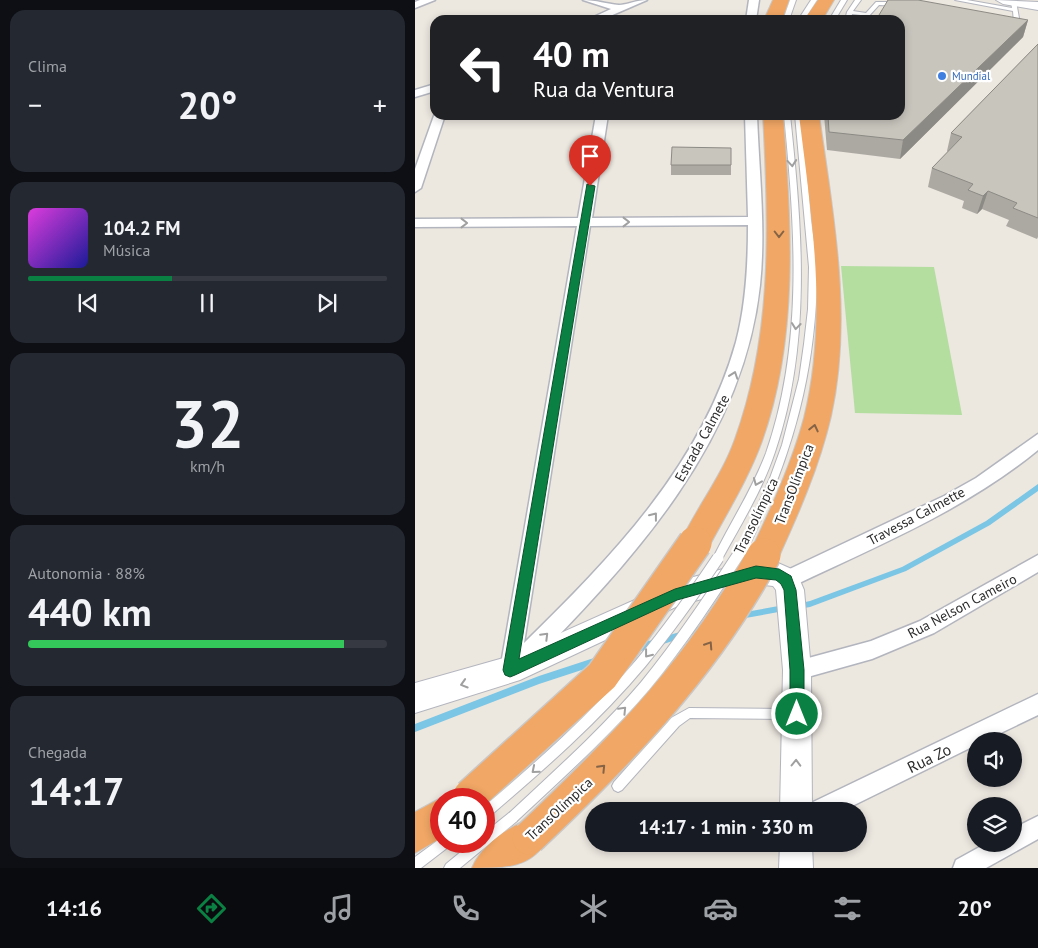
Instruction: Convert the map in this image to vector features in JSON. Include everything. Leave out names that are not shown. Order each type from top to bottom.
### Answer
[{"type":"highway","points":[[775,15],[781,0]]},
{"type":"highway","points":[[816,15],[825,0]]},
{"type":"highway","points":[[488,788],[602,676],[707,551],[749,441],[765,389],[774,340],[779,292],[779,201],[773,120]]},
{"type":"highway","name":"TransOlímpica","points":[[491,868],[521,828],[578,792],[641,728],[703,653],[746,588],[755,549],[789,504],[812,437],[822,394],[827,342],[827,270],[810,120]]},
{"type":"highway","points":[[415,834],[430,826]]},
{"type":"street","points":[[415,5],[430,0]]},
{"type":"street","points":[[588,0],[621,8]]},
{"type":"street","points":[[604,15],[642,0]]},
{"type":"street","points":[[752,15],[754,0]]},
{"type":"street","points":[[1011,4],[1038,6]]},
{"type":"street","points":[[620,15],[621,8]]},
{"type":"street","points":[[415,94],[430,89]]},
{"type":"street","points":[[415,188],[437,120]]},
{"type":"street","points":[[510,670],[602,120]]},
{"type":"street","name":"Estrada Calmete","points":[[510,670],[578,603],[633,543],[665,503],[724,402],[747,328],[753,285],[754,221],[751,120]]},
{"type":"street","points":[[415,223],[754,221]]},
{"type":"street","name":"Travessa Calmette","points":[[788,585],[925,514],[984,480],[1038,441]]},
{"type":"street","name":"Rua Nelson Cameiro","points":[[797,670],[872,650],[927,627],[1038,563]]},
{"type":"street","points":[[415,698],[510,670],[675,594],[756,572],[779,575],[788,585],[797,670],[796,802]]},
{"type":"street","name":"Rua Zo","points":[[837,802],[1038,704]]},
{"type":"street","points":[[1022,836],[1038,827]]},
{"type":"street","points":[[796,852],[796,868]]},
{"type":"street","points":[[964,868],[993,852]]},
{"type":"lane","points":[[788,15],[793,0]]},
{"type":"lane","points":[[804,15],[814,0]]},
{"type":"lane","points":[[835,15],[844,0]]},
{"type":"lane","points":[[849,15],[858,0]]},
{"type":"lane","points":[[957,0],[1011,4],[1017,24],[1014,28],[1005,24]]},
{"type":"lane","points":[[850,12],[867,15],[877,3],[884,2],[909,6]]},
{"type":"lane","name":"Transolímpica","points":[[707,551],[755,488],[775,440],[788,385],[798,302],[799,264],[787,120]]},
{"type":"lane","name":"Transolímpica","points":[[755,549],[801,396],[809,346],[813,272],[798,120]]},
{"type":"lane","points":[[618,786],[675,722],[689,713],[797,714]]},
{"type":"lane","name":"Transolímpica","points":[[450,868],[521,828]]},
{"type":"lane","points":[[415,865],[431,853]]},
{"type":"green space","points":[[841,266],[934,267],[962,415],[855,413]]},
{"type":"building","name":"Mundial","points":[[888,0],[918,0],[1028,20],[903,140],[829,132],[828,120],[905,120],[905,15],[879,15]]},
{"type":"building","points":[[1038,44],[1038,218],[1013,208],[1017,203],[988,191],[983,196],[968,190],[973,184],[932,168],[962,137],[951,133]]},
{"type":"building","points":[[672,147],[731,148],[731,165],[671,165]]},
{"type":"waterway","points":[[799,606],[810,604],[904,569],[988,523],[1038,487]]},
{"type":"waterway","points":[[740,616],[784,608]]},
{"type":"waterway","points":[[635,649],[704,628]]},
{"type":"waterway","points":[[415,728],[539,680],[597,661]]},
{"type":"place","name":"Mundial","points":[[942,76]]},
{"type":"route","points":[[590,186],[510,670],[675,594],[756,572],[779,575],[786,580],[790,590],[797,670],[797,714]]}]
